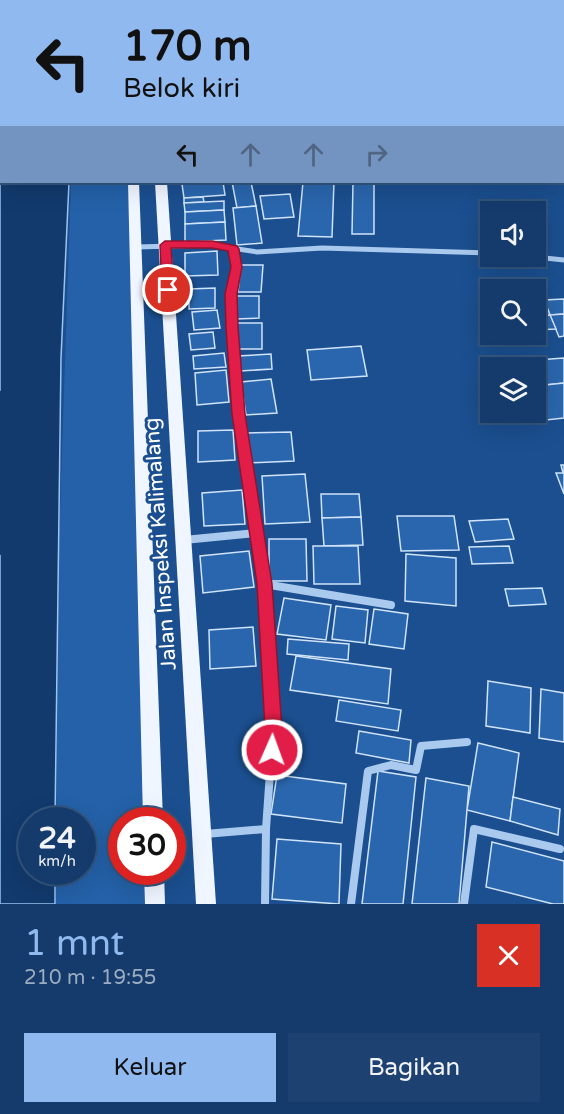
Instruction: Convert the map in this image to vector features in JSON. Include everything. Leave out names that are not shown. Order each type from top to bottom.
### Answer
[{"type":"main road","name":"Jalan Inspeksi Kalimalang","points":[[133,183],[153,807]]},
{"type":"main road","name":"Jalan Inspeksi Kalimalang","points":[[161,183],[206,904]]},
{"type":"main road","points":[[154,885],[155,904]]},
{"type":"street","points":[[135,247],[212,244],[256,252],[355,248],[480,253]]},
{"type":"street","points":[[233,249],[237,267],[231,294],[232,327],[238,404],[264,584],[273,730],[266,829],[265,904]]},
{"type":"street","points":[[546,259],[564,261]]},
{"type":"street","points":[[184,540],[256,533]]},
{"type":"street","points":[[264,584],[391,605]]},
{"type":"street","points":[[351,904],[369,771],[391,765],[416,770],[421,746],[467,742]]},
{"type":"street","points":[[202,834],[266,829]]},
{"type":"street","points":[[464,904],[474,829],[560,849]]},
{"type":"shaded area","points":[[0,183],[69,183],[61,358],[55,807],[18,807],[18,885],[55,885],[55,904],[0,904]]},
{"type":"shaded area","points":[[71,183],[133,183],[153,807],[108,807],[108,885],[154,885],[155,904],[56,904],[56,885],[96,885],[96,807],[56,807],[59,542]]},
{"type":"building","points":[[223,183],[225,195],[184,198],[182,184]]},
{"type":"building","points":[[232,183],[251,183],[256,206],[237,208]]},
{"type":"building","points":[[303,183],[334,183],[332,237],[298,236]]},
{"type":"building","points":[[353,183],[374,183],[374,234],[352,234]]},
{"type":"building","points":[[290,194],[294,217],[264,219],[260,196]]},
{"type":"building","points":[[203,197],[204,202],[184,203],[184,198]]},
{"type":"building","points":[[224,201],[224,210],[185,212],[184,203]]},
{"type":"building","points":[[256,206],[262,243],[237,245],[233,208]]},
{"type":"building","points":[[224,210],[225,222],[185,224],[185,212]]},
{"type":"building","points":[[225,222],[226,240],[185,242],[185,224]]},
{"type":"building","points":[[217,251],[218,275],[185,276],[185,253]]},
{"type":"building","points":[[241,265],[263,265],[261,292],[238,292]]},
{"type":"building","points":[[215,288],[215,308],[189,309],[189,289]]},
{"type":"building","points":[[236,296],[259,296],[259,318],[236,319]]},
{"type":"building","points":[[564,299],[564,314],[550,315],[546,300]]},
{"type":"building","points":[[217,310],[220,328],[194,330],[192,312]]},
{"type":"building","points":[[564,314],[564,336],[559,337],[550,315]]},
{"type":"building","points":[[546,315],[550,315],[556,329],[546,330]]},
{"type":"building","points":[[237,323],[262,323],[262,349],[236,349]]},
{"type":"building","points":[[213,332],[215,348],[191,350],[189,334]]},
{"type":"building","points":[[361,346],[367,376],[311,380],[307,350]]},
{"type":"building","points":[[224,353],[226,367],[194,369],[193,356]]},
{"type":"building","points":[[271,354],[272,369],[240,371],[238,356]]},
{"type":"building","points":[[564,358],[564,383],[546,385],[546,359]]},
{"type":"building","points":[[226,370],[229,402],[197,405],[195,373]]},
{"type":"building","points":[[271,379],[277,413],[246,415],[241,382]]},
{"type":"building","points":[[564,383],[564,418],[546,420],[546,385]]},
{"type":"building","points":[[233,430],[235,460],[198,462],[198,431]]},
{"type":"building","points":[[291,432],[294,461],[247,463],[246,433]]},
{"type":"building","points":[[561,465],[564,465],[564,494],[556,473],[563,473]]},
{"type":"building","points":[[305,474],[310,522],[265,524],[262,476]]},
{"type":"building","points":[[242,490],[245,524],[204,526],[202,493]]},
{"type":"building","points":[[321,494],[359,494],[361,517],[322,518]]},
{"type":"building","points":[[397,516],[454,516],[459,550],[401,551]]},
{"type":"building","points":[[361,517],[363,545],[324,546],[322,518]]},
{"type":"building","points":[[508,519],[514,539],[475,542],[469,521]]},
{"type":"building","points":[[269,539],[306,539],[307,581],[269,581]]},
{"type":"building","points":[[313,546],[358,546],[360,584],[314,584]]},
{"type":"building","points":[[509,546],[513,563],[472,564],[469,547]]},
{"type":"building","points":[[249,551],[254,587],[203,593],[200,556]]},
{"type":"building","points":[[406,554],[456,558],[456,606],[405,601]]},
{"type":"building","points":[[542,588],[546,604],[509,606],[505,589]]},
{"type":"building","points":[[284,598],[331,605],[326,640],[277,634]]},
{"type":"building","points":[[336,606],[368,610],[365,643],[332,639]]},
{"type":"building","points":[[374,609],[408,614],[404,649],[369,644]]},
{"type":"building","points":[[253,627],[256,666],[210,669],[209,630]]},
{"type":"building","points":[[288,639],[349,644],[348,660],[287,654]]},
{"type":"building","points":[[296,656],[391,669],[388,704],[290,690]]},
{"type":"building","points":[[488,681],[531,688],[530,733],[486,726]]},
{"type":"building","points":[[541,689],[564,693],[564,742],[539,738]]},
{"type":"building","points":[[339,700],[401,710],[398,731],[336,721]]},
{"type":"building","points":[[359,731],[411,740],[409,763],[356,753]]},
{"type":"building","points":[[478,743],[519,753],[510,821],[467,810]]},
{"type":"building","points":[[378,771],[416,777],[403,904],[362,904]]},
{"type":"building","points":[[277,775],[346,784],[342,823],[271,814]]},
{"type":"building","points":[[426,778],[469,786],[459,904],[412,904]]},
{"type":"building","points":[[513,797],[560,809],[558,835],[510,821]]},
{"type":"building","points":[[277,839],[341,844],[339,904],[272,899]]},
{"type":"building","points":[[492,842],[564,861],[564,904],[553,904],[486,887]]},
{"type":"waterway","points":[[0,535],[9,404]]},
{"type":"route","points":[[168,290],[165,245],[212,244],[233,249],[237,267],[231,294],[232,327],[239,414],[264,584],[270,663],[272,750]]}]
